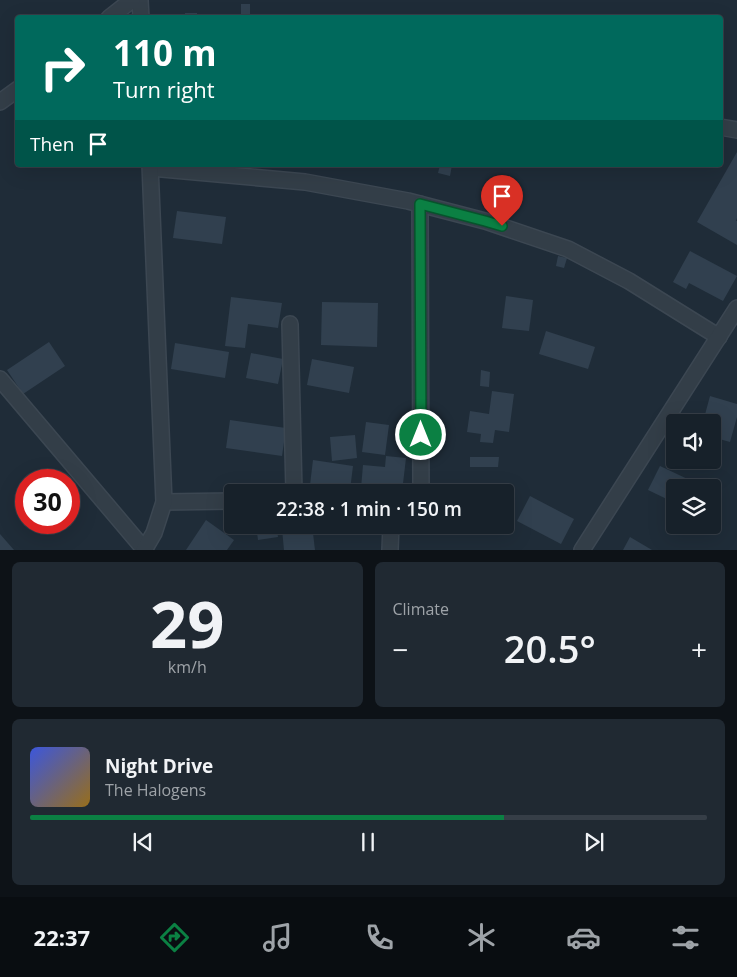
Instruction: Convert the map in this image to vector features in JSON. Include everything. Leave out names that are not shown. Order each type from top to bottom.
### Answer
[{"type":"street","points":[[113,15],[132,0]]},
{"type":"street","points":[[140,0],[142,15]]},
{"type":"street","points":[[0,102],[15,90]]},
{"type":"street","points":[[723,128],[737,130]]},
{"type":"street","points":[[0,379],[144,549],[154,533],[164,502],[151,167],[305,182],[420,204],[485,221],[568,249],[629,282],[719,336]]},
{"type":"street","points":[[420,204],[421,484]]},
{"type":"street","points":[[582,550],[737,308]]},
{"type":"street","points":[[290,324],[294,484]]},
{"type":"street","points":[[164,502],[224,501]]},
{"type":"street","points":[[390,550],[391,534]]},
{"type":"building","points":[[241,4],[250,4],[250,14],[241,14]]},
{"type":"building","points":[[185,13],[197,13],[197,15],[185,15]]},
{"type":"building","points":[[737,152],[736,221],[737,245],[697,222]]},
{"type":"building","points":[[440,167],[452,167],[450,176],[438,173]]},
{"type":"building","points":[[177,211],[226,217],[222,244],[173,238]]},
{"type":"building","points":[[690,251],[737,276],[723,301],[689,283],[686,289],[673,282]]},
{"type":"building","points":[[558,256],[567,258],[564,268],[556,266]]},
{"type":"building","points":[[506,296],[533,300],[529,331],[502,328]]},
{"type":"building","points":[[231,297],[282,303],[278,328],[248,324],[245,348],[225,346]]},
{"type":"building","points":[[322,302],[378,303],[377,347],[321,345]]},
{"type":"building","points":[[546,331],[595,347],[588,369],[539,354]]},
{"type":"building","points":[[49,342],[65,366],[23,394],[7,370]]},
{"type":"building","points":[[175,343],[229,352],[225,378],[171,369]]},
{"type":"building","points":[[251,353],[283,359],[278,384],[246,378]]},
{"type":"building","points":[[312,359],[354,367],[349,393],[307,385]]},
{"type":"building","points":[[481,370],[490,372],[489,387],[480,386]]},
{"type":"building","points":[[492,391],[514,394],[509,432],[495,430],[493,443],[480,442],[481,434],[467,432],[470,411],[489,414]]},
{"type":"building","points":[[710,396],[737,404],[737,417],[730,442],[721,440],[721,414],[705,414]]},
{"type":"building","points":[[230,420],[286,428],[282,456],[226,448]]},
{"type":"building","points":[[366,422],[389,425],[385,455],[362,452]]},
{"type":"building","points":[[355,435],[357,458],[332,461],[330,437]]},
{"type":"building","points":[[386,456],[406,458],[403,484],[361,484],[363,465],[385,467]]},
{"type":"building","points":[[470,457],[499,457],[498,467],[470,467]]},
{"type":"building","points":[[313,460],[353,466],[351,484],[310,484]]},
{"type":"building","points":[[660,466],[688,479],[666,479],[666,499],[648,490]]},
{"type":"building","points":[[530,496],[574,519],[561,544],[517,521]]},
{"type":"building","points":[[206,520],[234,540],[227,550],[186,550]]},
{"type":"building","points":[[0,534],[14,550],[0,550]]},
{"type":"building","points":[[257,534],[278,534],[278,537],[258,540]]},
{"type":"building","points":[[282,534],[313,534],[315,550],[284,550]]},
{"type":"building","points":[[630,537],[652,550],[623,550]]},
{"type":"route","points":[[421,435],[420,204],[502,226]]}]
